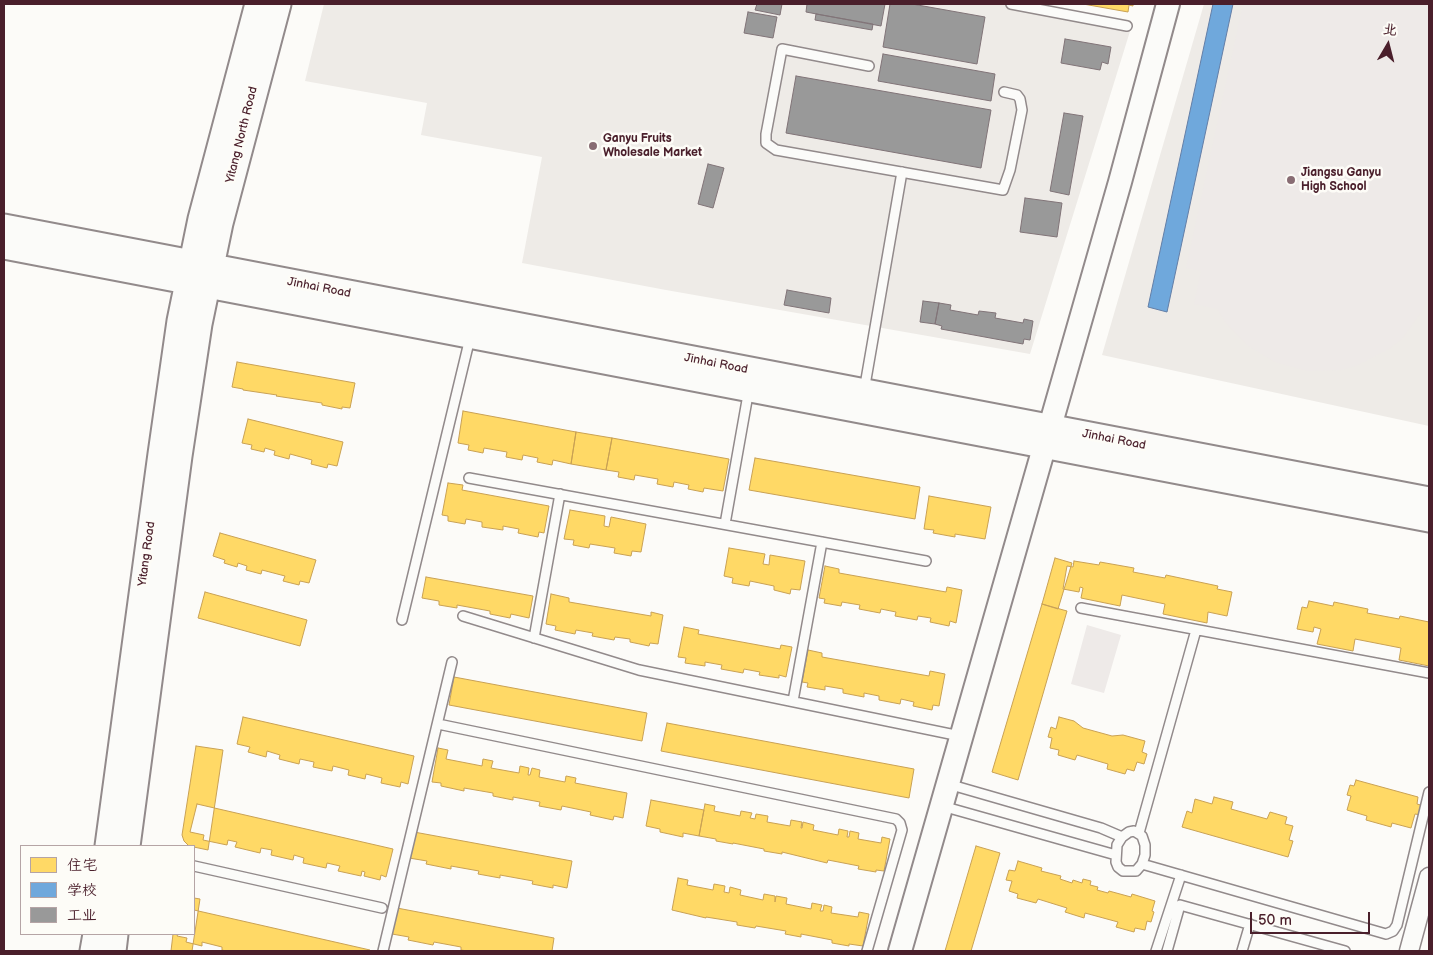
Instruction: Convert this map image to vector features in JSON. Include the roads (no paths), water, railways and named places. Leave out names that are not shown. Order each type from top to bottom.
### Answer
[{"type":"main road","name":"Yitang North Road","points":[[200,274],[201,219],[258,4]]},
{"type":"main road","name":"Yitang North Road","points":[[200,274],[220,223],[278,4]]},
{"type":"main road","name":"Jinhai Road","points":[[4,227],[200,274],[470,335],[749,389],[1047,436],[1429,500]]},
{"type":"main road","name":"Jinhai Road","points":[[4,246],[200,274],[864,392],[1047,436],[1429,519]]},
{"type":"main road","name":"Yitang Road","points":[[108,845],[180,321],[200,274]]},
{"type":"main road","name":"Yitang Road","points":[[127,845],[199,324],[200,274]]},
{"type":"main road","points":[[93,951],[96,935]]},
{"type":"main road","points":[[113,951],[115,935]]},
{"type":"street","points":[[900,951],[1120,182],[1168,4]]},
{"type":"street","points":[[1409,951],[1429,877]]},
{"type":"lane","points":[[1012,4],[1127,26]]},
{"type":"lane","points":[[869,66],[782,49],[766,134],[766,143],[776,150],[1003,190],[1010,170],[1022,110],[1020,99],[1017,95],[1004,92]]},
{"type":"lane","points":[[864,392],[902,172]]},
{"type":"lane","points":[[402,620],[470,335]]},
{"type":"lane","points":[[724,524],[749,389]]},
{"type":"lane","points":[[468,478],[926,561]]},
{"type":"lane","points":[[534,638],[560,494]]},
{"type":"lane","points":[[793,701],[822,542]]},
{"type":"lane","points":[[1081,608],[1429,673]]},
{"type":"lane","points":[[463,616],[639,670],[962,736]]},
{"type":"lane","points":[[1139,833],[1196,630]]},
{"type":"lane","points":[[384,951],[452,662]]},
{"type":"lane","points":[[438,724],[896,819],[900,823],[902,830],[867,951]]},
{"type":"lane","points":[[948,784],[1101,828],[1122,837]]},
{"type":"lane","points":[[1142,864],[1386,934],[1393,931],[1397,925],[1429,792]]},
{"type":"lane","points":[[942,806],[1116,854]]},
{"type":"lane","points":[[1134,831],[1142,836],[1145,845],[1145,855],[1142,864],[1136,871],[1123,871],[1118,867],[1116,862],[1117,845],[1122,837],[1134,831]]},
{"type":"lane","points":[[195,866],[382,908]]},
{"type":"lane","points":[[1156,951],[1181,875]]},
{"type":"lane","points":[[1167,951],[1180,905],[1250,924],[1323,948],[1345,951]]},
{"type":"lane","points":[[1242,951],[1250,924]]},
{"type":"place","name":"Ganyu Fruits Wholesale Market","points":[[593,146]]},
{"type":"place","name":"Jiangsu Ganyu High School","points":[[1291,180]]}]
